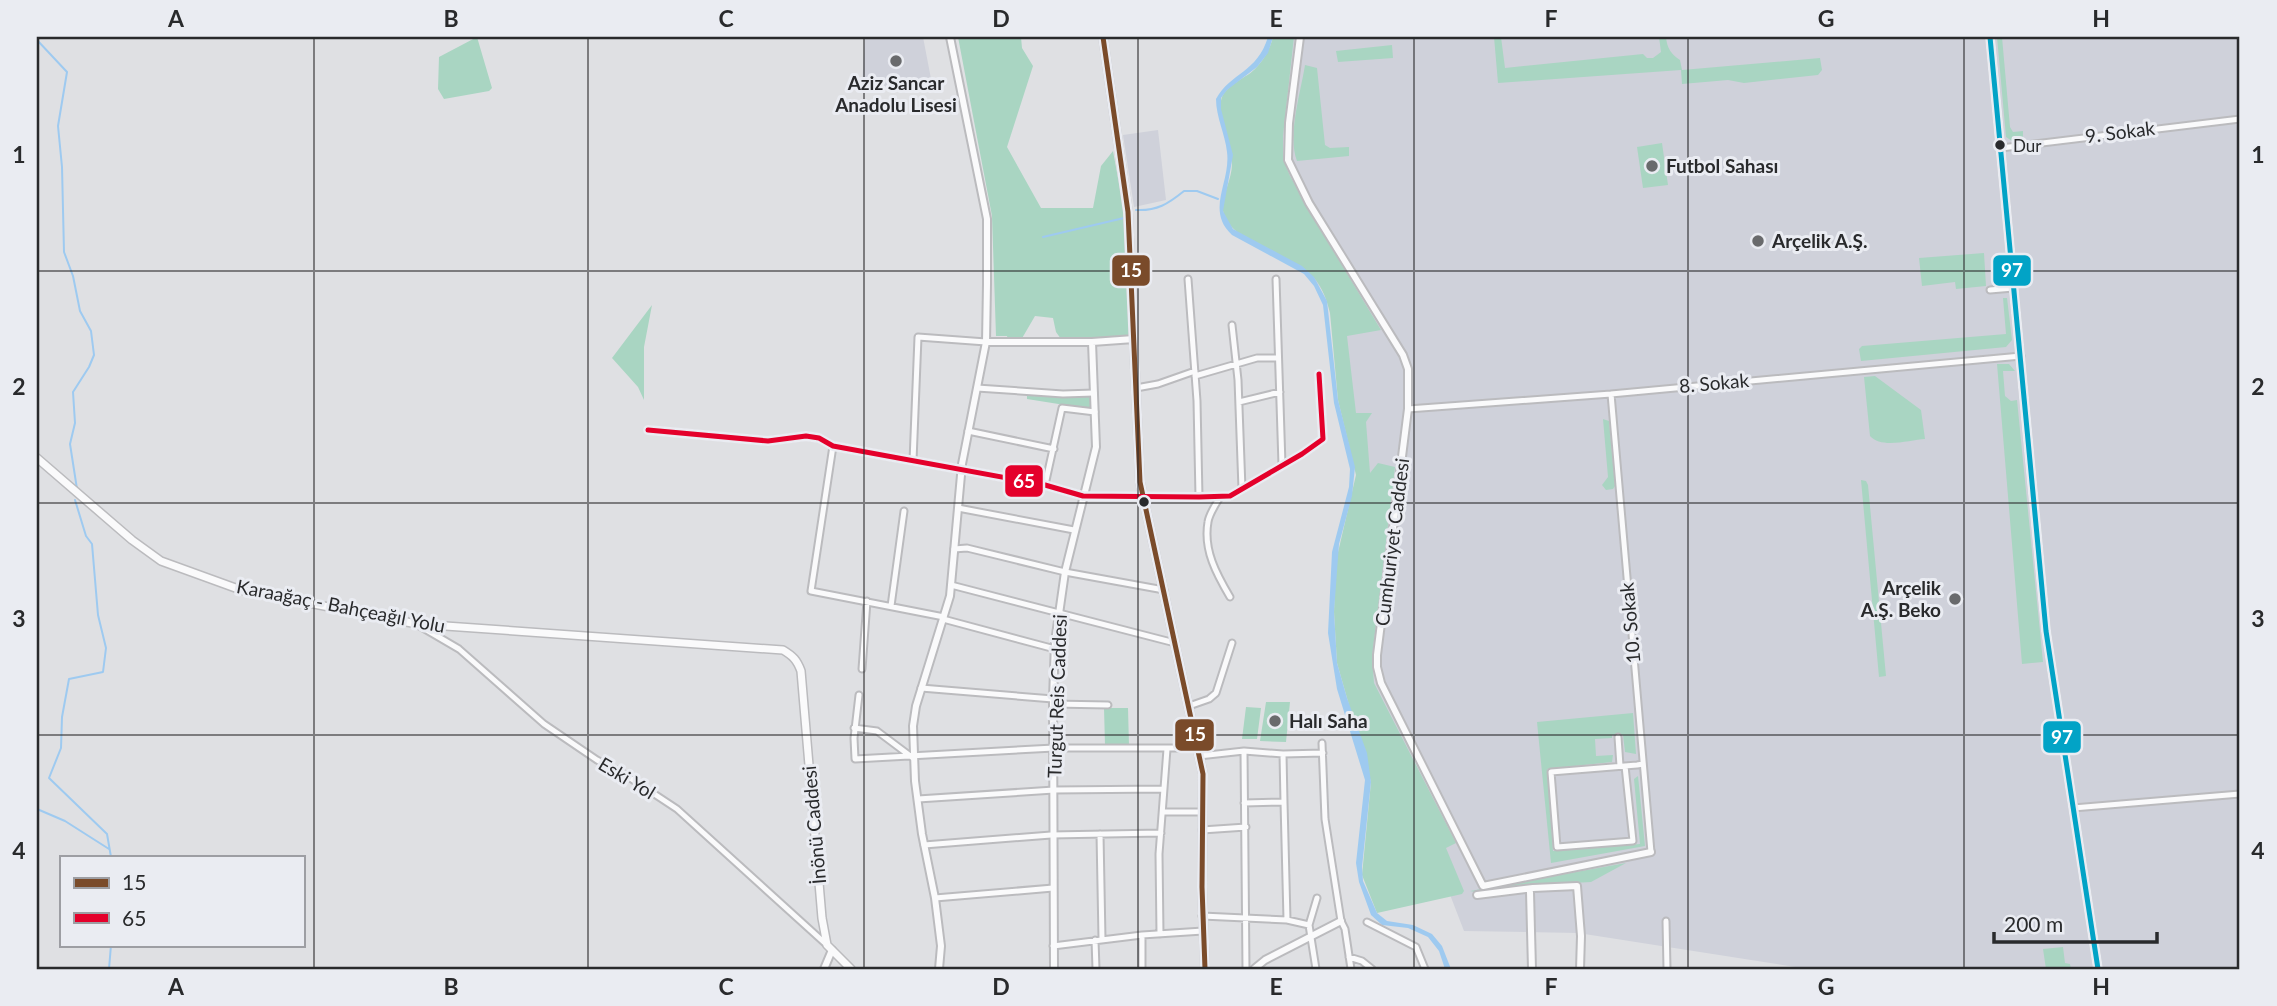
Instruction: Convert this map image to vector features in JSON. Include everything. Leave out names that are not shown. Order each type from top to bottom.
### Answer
[{"type":"main road","name":"Karaağaç - Bahçeağıl Yolu","points":[[37,458],[132,540],[161,561],[241,590],[417,624],[783,650],[796,658],[801,671]]},
{"type":"main road","name":"İnönü Caddesi","points":[[801,671],[822,918],[830,947]]},
{"type":"main road","points":[[830,947],[851,969]]},
{"type":"street","points":[[939,969],[941,946],[918,799],[913,758],[913,726],[921,688],[944,618],[951,585],[961,469],[986,342],[987,219],[950,37]]},
{"type":"street","points":[[1103,37],[1128,212],[1140,482],[1203,774],[1202,916],[1205,969]]},
{"type":"street","name":"Cumhuriyet Caddesi","points":[[1300,37],[1289,123],[1288,160],[1309,203],[1403,355],[1408,369],[1408,409],[1377,667],[1386,694],[1483,886],[1651,852]]},
{"type":"street","points":[[1990,37],[2046,631],[2098,969]]},
{"type":"street","name":"9. Sokak","points":[[2001,148],[2240,119]]},
{"type":"street","points":[[1188,279],[1195,374],[1199,497]]},
{"type":"street","points":[[1276,279],[1282,466]]},
{"type":"street","points":[[1990,290],[2013,288]]},
{"type":"street","points":[[1232,325],[1239,402],[1242,489]]},
{"type":"street","points":[[914,461],[918,337],[986,342],[1134,340]]},
{"type":"street","name":"Turgut Reis Caddesi","points":[[1054,969],[1055,649],[1065,572],[1096,447],[1092,342]]},
{"type":"street","name":"8. Sokak","points":[[1408,409],[1611,394],[2021,356]]},
{"type":"street","points":[[1136,388],[1257,358],[1278,358]]},
{"type":"street","points":[[648,430],[768,441],[807,436],[819,438],[833,446],[1045,485],[1083,496],[1220,497],[1230,496],[1323,439],[1319,374]]},
{"type":"street","points":[[977,388],[1063,394],[1094,393]]},
{"type":"street","points":[[1239,402],[1280,392]]},
{"type":"street","name":"10. Sokak","points":[[1611,394],[1651,852]]},
{"type":"street","points":[[1045,485],[1062,408],[1096,412]]},
{"type":"street","points":[[968,431],[1054,449]]},
{"type":"street","points":[[833,446],[811,592],[944,618],[1055,649]]},
{"type":"street","points":[[1220,497],[1208,521],[1209,552],[1215,572],[1230,597]]},
{"type":"street","points":[[958,508],[1074,530]]},
{"type":"street","points":[[891,606],[904,511]]},
{"type":"street","points":[[954,549],[967,548],[1065,572],[1164,590]]},
{"type":"street","points":[[951,585],[1175,643]]},
{"type":"street","points":[[862,668],[867,601]]},
{"type":"street","name":"Eski Yol","points":[[417,624],[459,649],[544,724],[677,809],[830,947]]},
{"type":"street","points":[[1189,706],[1216,694],[1232,643]]},
{"type":"street","points":[[921,688],[1108,705]]},
{"type":"street","points":[[859,695],[854,728],[855,760],[1054,748],[1283,754],[1323,752]]},
{"type":"street","points":[[854,728],[877,731],[913,758]]},
{"type":"street","points":[[1618,737],[1623,766],[1633,841],[1557,847],[1551,772],[1623,766],[1643,764]]},
{"type":"street","points":[[1322,743],[1325,819],[1351,969]]},
{"type":"street","points":[[1160,933],[1161,833],[1167,749]]},
{"type":"street","points":[[1244,751],[1247,969]]},
{"type":"street","points":[[1283,754],[1287,920]]},
{"type":"street","points":[[918,799],[1054,790],[1164,789]]},
{"type":"street","points":[[2073,808],[2240,794]]},
{"type":"street","points":[[1244,803],[1284,802]]},
{"type":"street","points":[[1163,813],[1202,812]]},
{"type":"street","points":[[1202,830],[1246,827]]},
{"type":"street","points":[[924,845],[1054,835],[1161,833]]},
{"type":"street","points":[[1096,969],[1099,940],[1100,834]]},
{"type":"street","points":[[1477,895],[1577,886],[1581,936],[1580,969]]},
{"type":"street","points":[[935,898],[1054,888]]},
{"type":"street","points":[[1530,892],[1532,969]]},
{"type":"street","points":[[1315,969],[1309,925],[1317,898]]},
{"type":"street","points":[[1202,916],[1245,916],[1309,925]]},
{"type":"street","points":[[1254,969],[1265,960],[1341,921]]},
{"type":"street","points":[[1666,921],[1667,969]]},
{"type":"street","points":[[1367,922],[1416,947],[1425,969]]},
{"type":"street","points":[[1053,946],[1160,933],[1203,931]]},
{"type":"street","points":[[1142,935],[1142,969]]},
{"type":"street","points":[[824,969],[830,947]]},
{"type":"street","points":[[1349,957],[1372,969]]},
{"type":"shaded area","name":"Aziz Sancar Anadolu Lisesi","points":[[865,37],[923,37],[932,84],[867,89],[862,86]]},
{"type":"shaded area","points":[[1289,37],[2240,37],[2240,969],[1808,969],[1578,933],[1464,931],[1407,783],[1357,673],[1371,510],[1340,315],[1246,184]]},
{"type":"shaded area","points":[[1158,130],[1166,200],[1134,207],[1123,135]]},
{"type":"green space","points":[[477,37],[492,88],[489,91],[444,99],[438,89],[439,57]]},
{"type":"green space","points":[[958,37],[1021,37],[1022,48],[1033,66],[1007,147],[1041,208],[1093,208],[1101,166],[1113,151],[1125,216],[1130,337],[1061,339],[1056,332],[1053,318],[1035,316],[1021,340],[996,336],[992,216]]},
{"type":"green space","points":[[1273,37],[1294,37],[1283,159],[1316,222],[1381,330],[1347,336],[1356,413],[1372,413],[1366,422],[1370,473],[1378,463],[1395,467],[1372,657],[1374,683],[1456,843],[1446,848],[1464,891],[1462,894],[1377,913],[1362,875],[1371,782],[1337,663],[1334,612],[1336,561],[1356,475],[1338,400],[1330,313],[1320,287],[1306,270],[1237,232],[1223,211],[1232,164],[1221,117],[1221,101],[1230,87],[1258,66]]},
{"type":"green space","points":[[1494,37],[1501,37],[1505,68],[1643,54],[1647,58],[1653,58],[1661,52],[1659,37],[1666,37],[1670,50],[1680,60],[1682,70],[1820,58],[1822,70],[1818,75],[1744,83],[1728,80],[1682,84],[1681,70],[1498,83]]},
{"type":"green space","points":[[1997,37],[2002,37],[2010,127],[2013,132],[2023,131],[2023,140],[2012,141],[2006,137]]},
{"type":"green space","points":[[1392,45],[1393,58],[1338,62],[1336,51]]},
{"type":"green space","points":[[1305,65],[1317,68],[1325,145],[1330,148],[1349,147],[1349,156],[1297,161],[1294,151],[1294,126]]},
{"type":"green space","name":"Futbol Sahası","points":[[1662,143],[1668,185],[1643,188],[1637,147]]},
{"type":"green space","points":[[1984,253],[1986,286],[1956,289],[1955,282],[1922,286],[1919,258]]},
{"type":"green space","points":[[2003,298],[2007,298],[2012,340],[2006,347],[1861,361],[1859,349],[1862,346],[2006,334]]},
{"type":"green space","points":[[652,305],[644,347],[644,400],[638,387],[612,358]]},
{"type":"green space","points":[[1997,364],[2009,364],[2015,371],[2003,371],[2005,396],[2011,401],[2017,400],[2043,662],[2022,664]]},
{"type":"green space","points":[[1875,376],[1921,410],[1925,439],[1888,443],[1870,436],[1864,377]]},
{"type":"green space","points":[[1027,396],[1090,397],[1090,409],[1027,399]]},
{"type":"green space","points":[[1603,419],[1609,421],[1615,486],[1606,490],[1602,485],[1608,477]]},
{"type":"green space","points":[[1861,480],[1868,485],[1886,676],[1879,677]]},
{"type":"green space","name":"Halı Saha","points":[[1266,702],[1290,702],[1286,742],[1260,741]]},
{"type":"green space","name":"Halı Saha","points":[[1246,707],[1261,708],[1257,739],[1242,739]]},
{"type":"green space","points":[[1104,708],[1128,708],[1129,746],[1105,745]]},
{"type":"green space","points":[[1633,713],[1636,754],[1625,752],[1623,735],[1612,735],[1612,738],[1595,739],[1596,756],[1613,755],[1612,762],[1547,769],[1553,851],[1640,844],[1634,779],[1638,776],[1645,846],[1551,863],[1537,722]]},
{"type":"green space","points":[[1626,863],[1591,882],[1521,886],[1480,893],[1470,891]]},
{"type":"green space","points":[[2063,947],[2065,963],[2070,964],[2071,969],[2046,969],[2043,949]]},
{"type":"water","points":[[1268,37],[1273,37],[1268,53],[1257,67],[1227,90],[1221,98],[1221,109],[1233,155],[1223,211],[1233,229],[1302,266],[1314,277],[1327,301],[1338,400],[1355,467],[1352,496],[1339,544],[1334,612],[1337,663],[1367,753],[1371,782],[1362,867],[1363,881],[1377,913],[1387,921],[1413,925],[1432,934],[1442,946],[1451,969],[1445,969],[1439,951],[1428,937],[1408,928],[1382,925],[1371,915],[1359,882],[1356,863],[1365,780],[1337,689],[1328,633],[1332,552],[1349,487],[1350,469],[1334,403],[1323,305],[1314,286],[1304,274],[1232,235],[1220,216],[1227,152],[1216,99],[1229,83],[1257,58]]},
{"type":"waterway","points":[[37,40],[67,72],[58,126],[64,252],[73,276],[80,311],[91,331],[94,355],[73,392],[75,423],[70,444],[77,489]]},
{"type":"waterway","points":[[1136,210],[1162,206],[1184,191],[1197,191],[1218,199]]},
{"type":"waterway","points":[[1043,237],[1124,218]]},
{"type":"waterway","points":[[75,500],[86,536],[92,544],[98,615],[106,648],[103,672],[69,679],[62,717],[61,748],[49,778],[107,834],[111,856]]},
{"type":"waterway","points":[[37,809],[65,821],[109,849]]},
{"type":"waterway","points":[[109,969],[111,946]]},
{"type":"transit line","name":"15","points":[[1103,37],[1128,212],[1140,482],[1203,774],[1202,887],[1205,969]]},
{"type":"transit line","name":"97","points":[[1990,37],[2046,631],[2098,969]]},
{"type":"transit line","name":"65","points":[[648,430],[768,441],[806,436],[819,438],[833,446],[1045,485],[1083,496],[1230,496],[1323,439],[1319,374]]},
{"type":"place","name":"Aziz Sancar Anadolu Lisesi","points":[[896,61]]},
{"type":"place","name":"Dur","points":[[2000,145]]},
{"type":"place","name":"Futbol Sahası","points":[[1652,166]]},
{"type":"place","name":"Arçelik A.Ş.","points":[[1758,241]]},
{"type":"place","name":"Arçelik A.Ş. Beko","points":[[1955,599]]},
{"type":"place","name":"Halı Saha","points":[[1275,721]]}]
